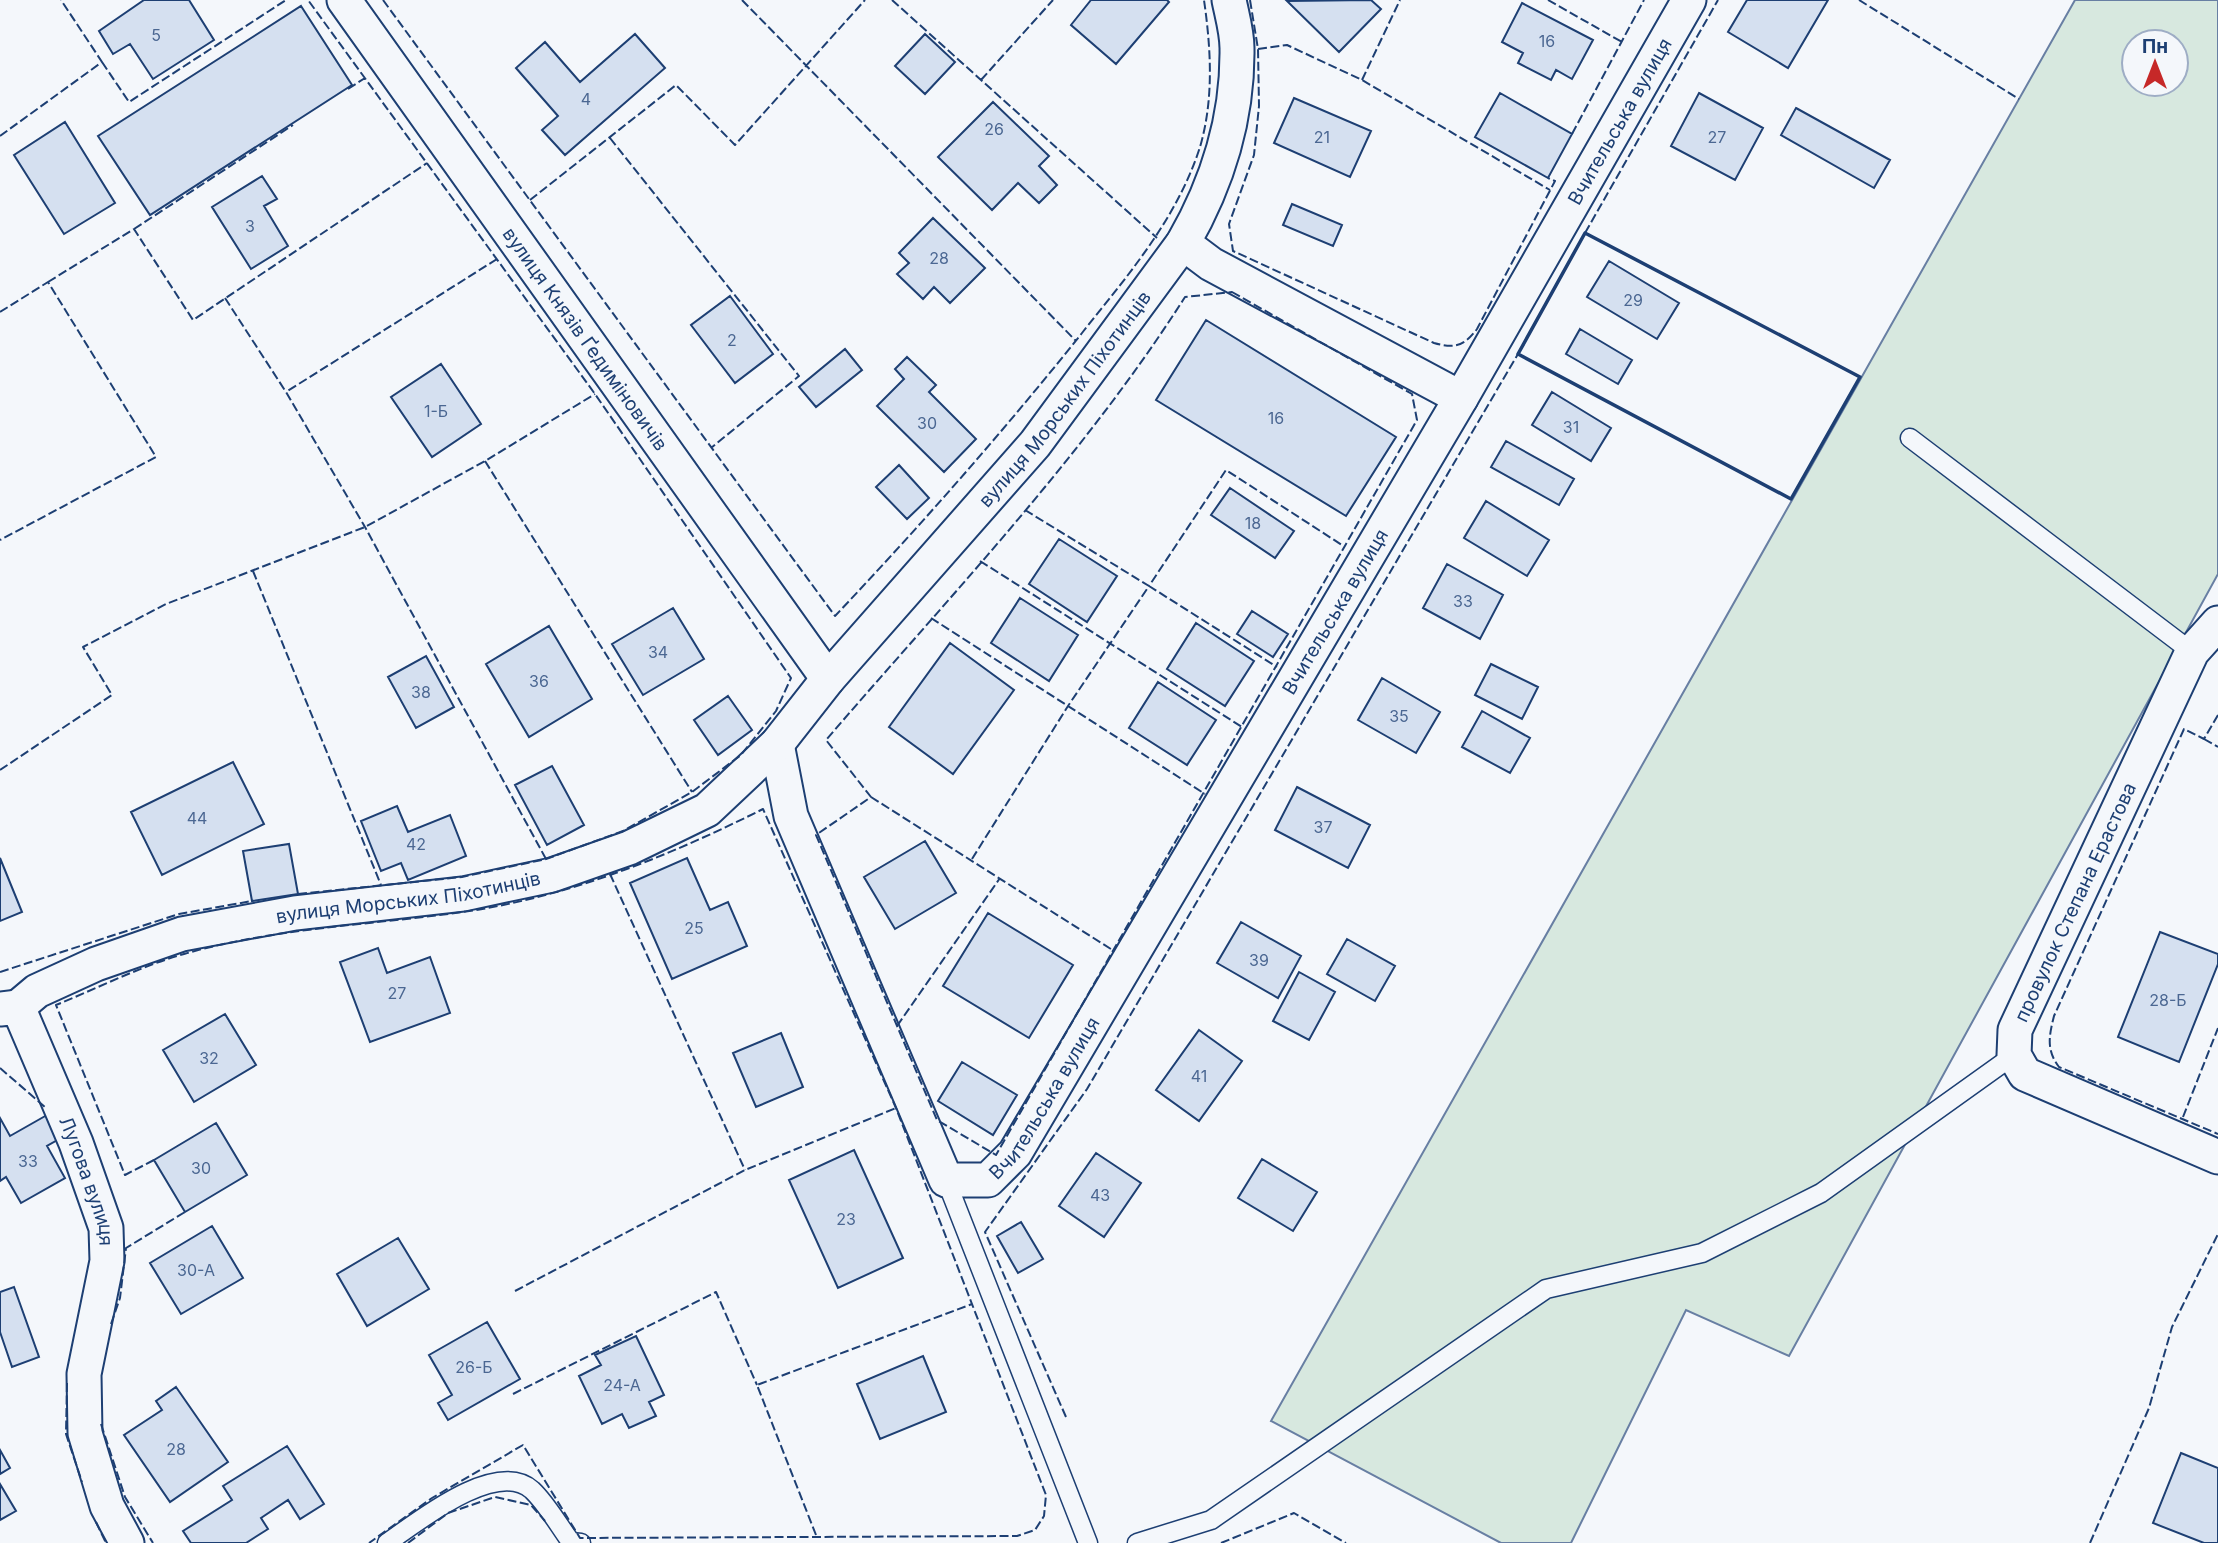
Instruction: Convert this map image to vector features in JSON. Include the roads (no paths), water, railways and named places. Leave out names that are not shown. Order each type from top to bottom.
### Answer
[{"type":"street","name":"вулиця Князів Ґедиміновичів","points":[[344,0],[828,679]]},
{"type":"street","name":"вулиця Морських Піхотинців","points":[[9,1008],[37,991],[96,964],[181,934],[295,913],[463,894],[552,875],[629,848],[707,810],[777,744],[828,679],[1035,444],[1183,243],[1203,207],[1233,112],[1238,46],[1229,0]]},
{"type":"street","name":"Вчительська вулиця","points":[[946,1180],[988,1180],[1016,1153],[1461,398],[1689,0]]},
{"type":"street","points":[[1183,243],[1211,264],[1461,398]]},
{"type":"street","name":"провулок Степана Ерастова","points":[[2014,1055],[2015,1030],[2192,652],[2218,623]]},
{"type":"street","points":[[777,744],[791,816],[946,1180]]},
{"type":"street","name":"Лугова вулиця","points":[[9,1008],[76,1143],[106,1228],[107,1261],[84,1374],[85,1433],[107,1506],[127,1543]]},
{"type":"street","points":[[2014,1055],[2025,1074],[2218,1157]]},
{"type":"lane","points":[[1910,438],[2192,652]]},
{"type":"lane","points":[[1137,1543],[1210,1520],[1546,1289],[1702,1253],[1821,1193],[2014,1055]]},
{"type":"lane","points":[[946,1180],[1088,1543]]},
{"type":"lane","points":[[387,1543],[457,1496],[488,1483],[513,1483],[530,1488],[571,1542],[581,1543]]}]
